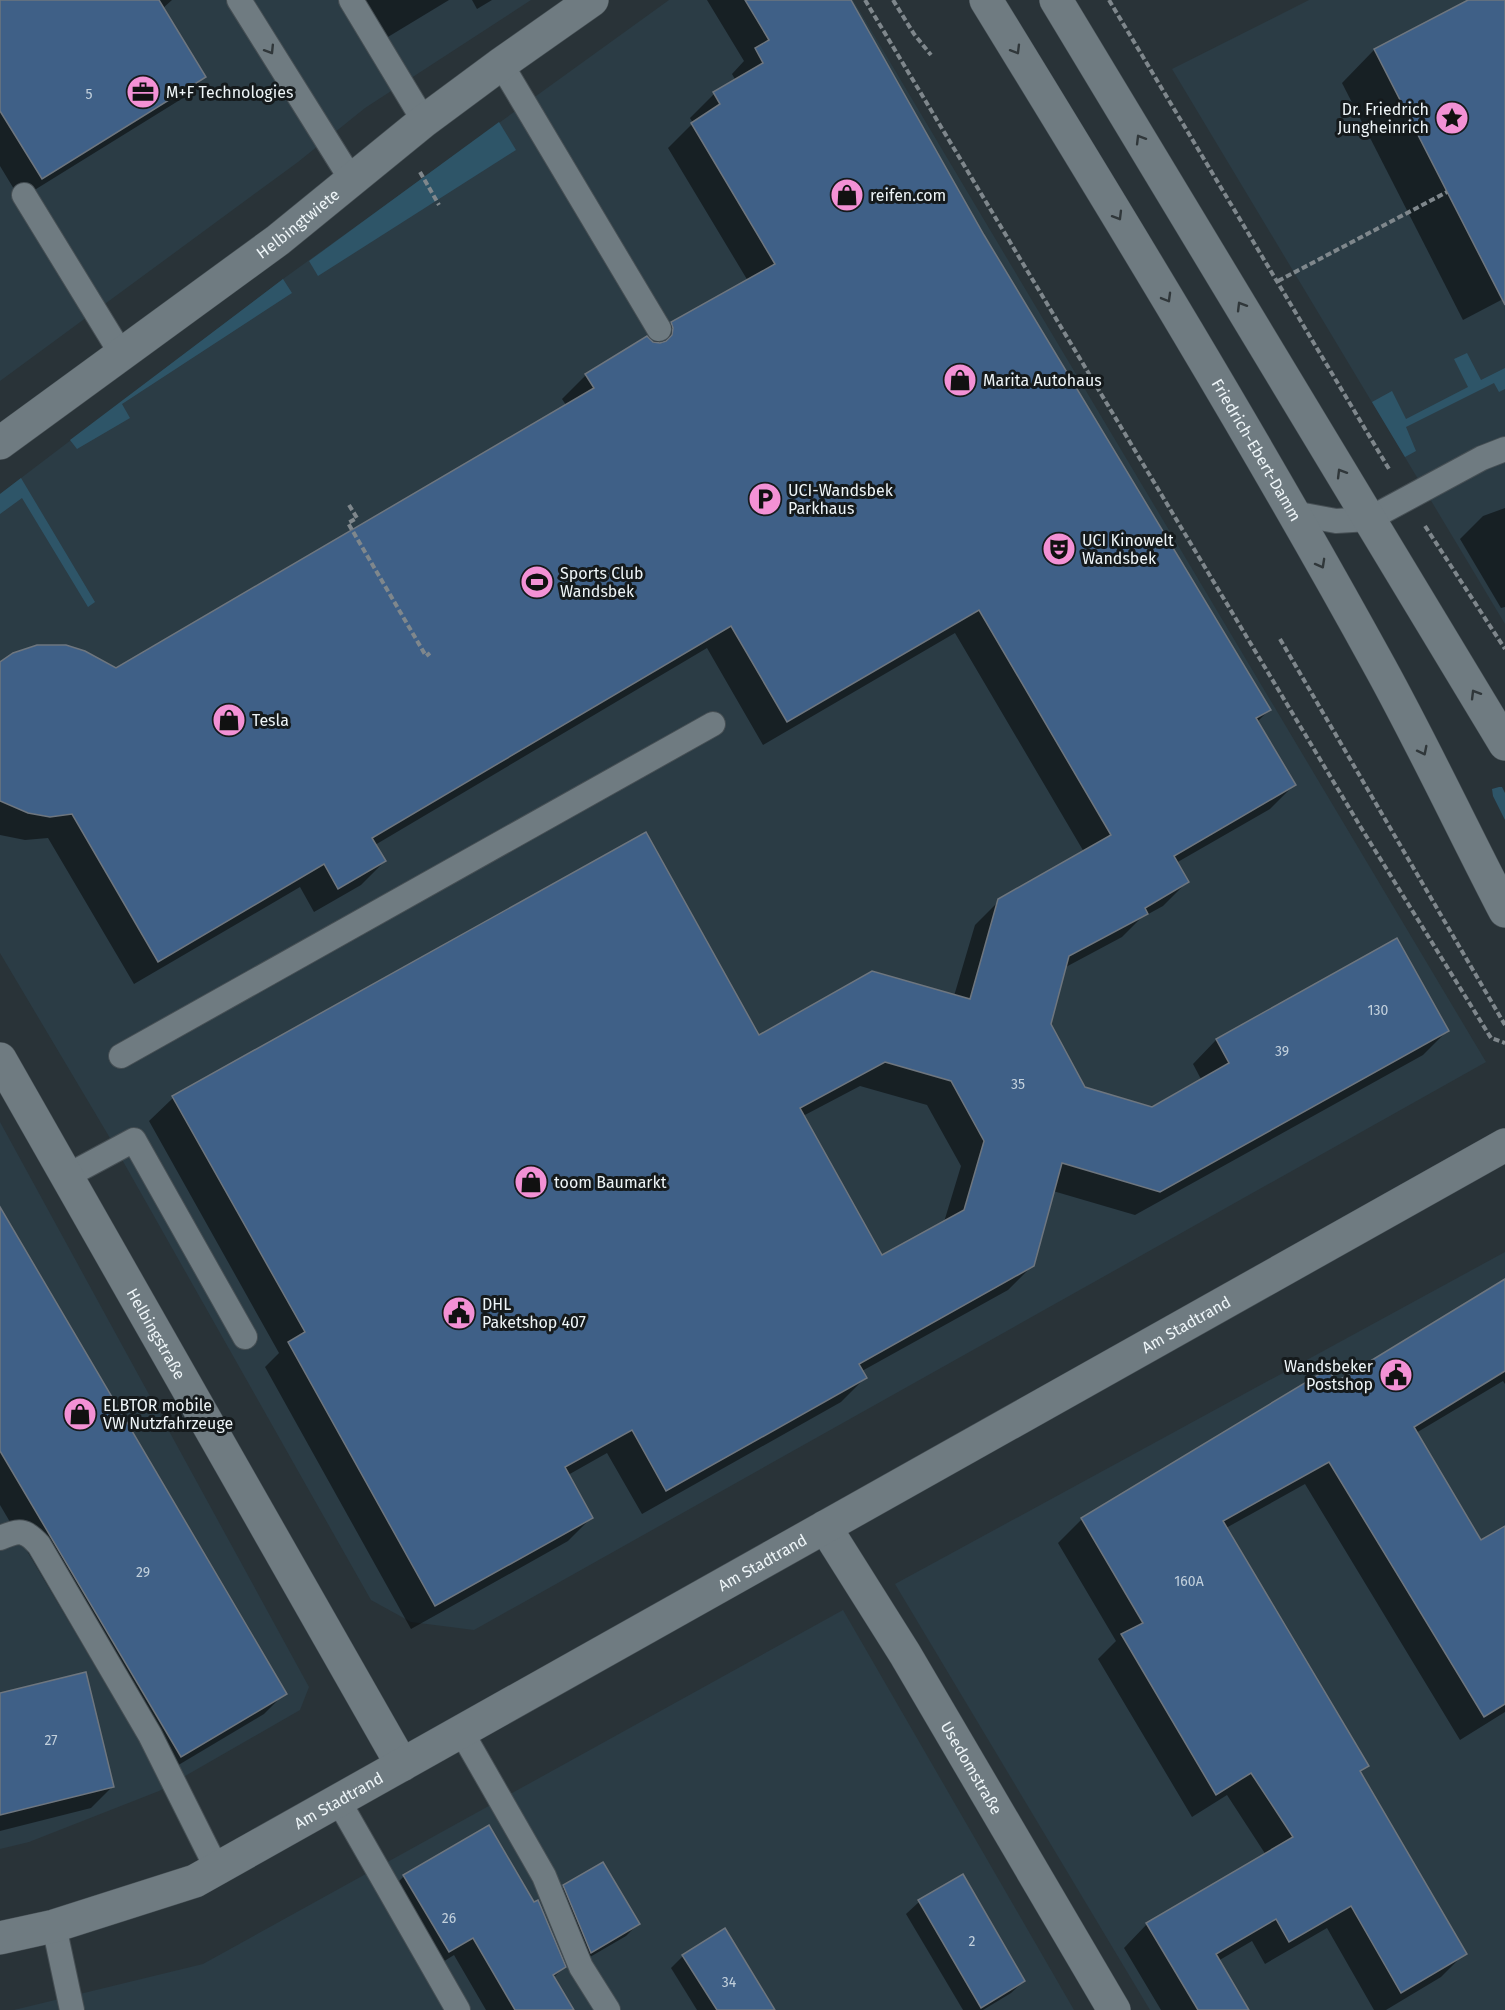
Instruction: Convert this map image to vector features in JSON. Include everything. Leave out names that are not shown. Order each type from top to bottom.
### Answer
[{"type":"main road","name":"Helbingtwiete","points":[[0,443],[278,240],[424,121],[592,0]]},
{"type":"main road","name":"Friedrich-Ebert-Damm","points":[[986,0],[1137,248],[1293,513],[1397,699],[1505,911]]},
{"type":"main road","points":[[1056,0],[1505,744]]},
{"type":"main road","name":"Helbingstraße","points":[[0,1059],[402,1765]]},
{"type":"main road","name":"Am Stadtrand","points":[[0,1938],[54,1926],[195,1881],[1505,1145]]},
{"type":"main road","name":"Usedomstraße","points":[[825,1527],[905,1654],[1114,2010]]},
{"type":"lane","points":[[239,0],[351,179]]},
{"type":"lane","points":[[351,0],[424,121]]},
{"type":"lane","points":[[501,64],[659,329]]},
{"type":"lane","points":[[24,195],[122,355]]},
{"type":"lane","points":[[1293,513],[1336,521],[1369,519],[1482,458],[1505,449]]},
{"type":"lane","points":[[121,1056],[712,724]]},
{"type":"lane","points":[[67,1176],[134,1140],[245,1337]]},
{"type":"lane","points":[[0,1538],[16,1531],[30,1534],[39,1545],[150,1735],[217,1869]]},
{"type":"lane","points":[[460,1731],[544,1876],[582,1967],[608,2010]]},
{"type":"lane","points":[[338,1800],[458,2010]]},
{"type":"lane","points":[[54,1926],[72,2010]]},
{"type":"path","points":[[865,0],[1366,836],[1491,1038],[1505,1043]]},
{"type":"path","points":[[892,0],[931,55]]},
{"type":"path","points":[[1109,0],[1345,397],[1505,649]]},
{"type":"path","points":[[1278,281],[1447,192]]},
{"type":"path","points":[[349,505],[357,518],[348,523],[426,656],[430,653]]},
{"type":"path","points":[[1280,639],[1505,1025]]},
{"type":"shaded area","points":[[0,0],[531,0],[365,108],[298,162],[0,381]]},
{"type":"shaded area","points":[[669,0],[853,0],[1486,1062],[474,1630],[411,1622],[371,1600],[107,1133],[0,953],[0,494],[283,279]]},
{"type":"shaded area","points":[[1309,0],[1505,0],[1505,624],[1172,69]]},
{"type":"shaded area","points":[[499,122],[516,150],[318,276],[309,261]]},
{"type":"shaded area","points":[[283,279],[292,293],[122,404],[130,418],[77,449],[70,440]]},
{"type":"shaded area","points":[[1467,353],[1481,380],[1505,368],[1505,389],[1499,392],[1494,383],[1406,427],[1416,451],[1405,457],[1372,402],[1392,391],[1406,419],[1468,387],[1454,359]]},
{"type":"shaded area","points":[[21,478],[95,602],[88,607],[22,498],[0,514],[0,494]]},
{"type":"shaded area","points":[[1502,787],[1505,793],[1505,820],[1493,796],[1492,789]]},
{"type":"shaded area","name":"ELBTOR mobile VW Nutzfahrzeuge","points":[[0,1122],[309,1687],[300,1710],[159,1791],[29,1842],[0,1849]]},
{"type":"shaded area","points":[[1505,1252],[1505,2010],[1150,2010],[895,1584]]},
{"type":"shaded area","points":[[843,1610],[1074,2010],[14,2010],[203,1964]]},
{"type":"building","points":[[0,0],[159,0],[206,77],[42,179],[0,111]]},
{"type":"building","points":[[745,0],[851,0],[984,235],[1271,710],[1256,718],[1296,785],[1174,856],[1189,882],[1145,908],[1148,914],[1069,956],[1051,1024],[1085,1087],[1152,1107],[1229,1063],[1216,1039],[1397,938],[1449,1031],[1160,1192],[1062,1163],[1034,1266],[859,1364],[867,1378],[666,1491],[632,1430],[565,1467],[593,1518],[435,1606],[288,1342],[305,1332],[172,1096],[646,832],[759,1035],[872,971],[970,999],[998,899],[1111,835],[979,610],[787,722],[731,626],[372,838],[386,861],[338,889],[324,864],[158,962],[72,814],[50,817],[28,813],[0,801],[0,662],[13,653],[37,645],[66,645],[85,651],[116,668],[594,388],[585,374],[647,336],[653,342],[666,341],[672,335],[671,322],[775,264],[691,123],[720,104],[713,92],[763,63],[755,48],[769,40]],"holes":[[[885,1062],[951,1081],[984,1141],[964,1210],[882,1255],[800,1108]]]},
{"type":"building","points":[[1468,0],[1505,0],[1505,305],[1374,49]]},
{"type":"building","points":[[0,1207],[287,1694],[181,1757],[0,1451]]},
{"type":"building","points":[[1505,1279],[1505,1371],[1414,1427],[1481,1540],[1505,1526],[1505,1704],[1484,1717],[1329,1462],[1223,1521],[1369,1766],[1360,1771],[1467,1954],[1401,1993],[1351,1906],[1289,1942],[1276,1919],[1216,1954],[1249,2010],[1198,2010],[1146,1923],[1293,1837],[1251,1773],[1216,1795],[1121,1634],[1143,1623],[1081,1518],[1328,1369],[1336,1382]]},
{"type":"building","points":[[86,1672],[114,1787],[0,1815],[0,1693]]},
{"type":"building","points":[[489,1825],[534,1902],[538,1900],[566,1967],[553,1975],[574,2010],[515,2010],[473,1938],[449,1952],[403,1875]]},
{"type":"building","points":[[603,1862],[640,1924],[591,1953],[563,1885]]},
{"type":"building","points":[[963,1874],[1025,1981],[981,2008],[918,1900]]},
{"type":"building","points":[[725,1928],[775,2010],[717,2010],[682,1955]]},
{"type":"place","name":"M+F Technologies","points":[[143,92]]},
{"type":"place","name":"Dr. Friedrich Jungheinrich","points":[[1452,118]]},
{"type":"place","name":"reifen.com","points":[[847,195]]},
{"type":"place","name":"Marita Autohaus","points":[[960,380]]},
{"type":"place","name":"UCI-Wandsbek Parkhaus","points":[[765,499]]},
{"type":"place","name":"UCI Kinowelt Wandsbek","points":[[1059,549]]},
{"type":"place","name":"Sports Club Wandsbek","points":[[537,582]]},
{"type":"place","name":"Tesla","points":[[229,720]]},
{"type":"place","name":"toom Baumarkt","points":[[531,1182]]},
{"type":"place","name":"DHL Paketshop 407","points":[[459,1313]]},
{"type":"place","name":"Wandsbeker Postshop","points":[[1396,1375]]},
{"type":"place","name":"ELBTOR mobile VW Nutzfahrzeuge","points":[[80,1414]]}]
